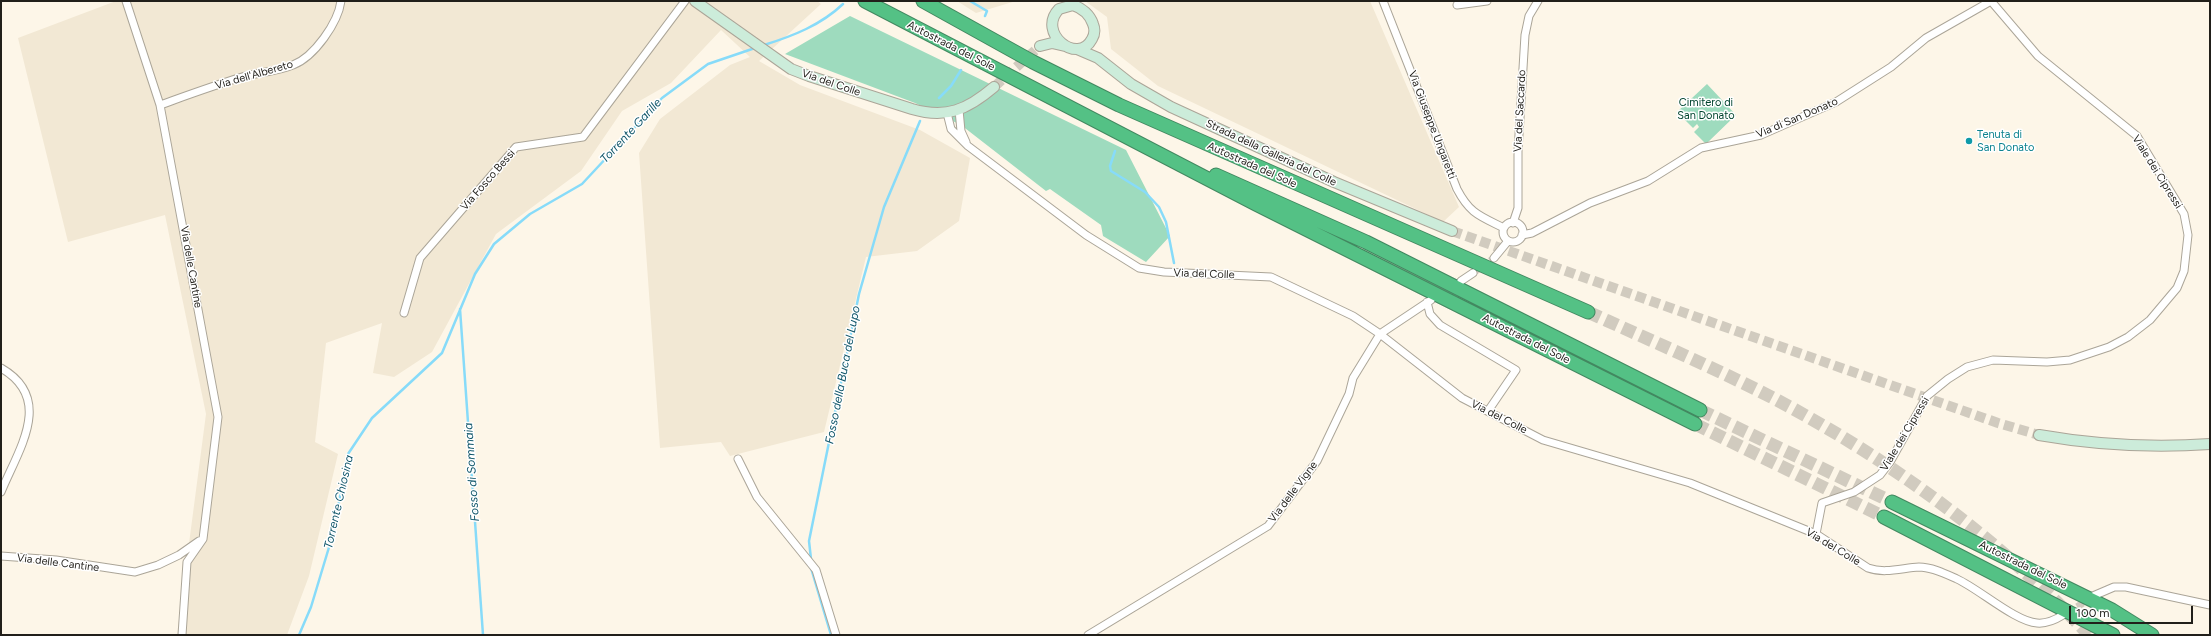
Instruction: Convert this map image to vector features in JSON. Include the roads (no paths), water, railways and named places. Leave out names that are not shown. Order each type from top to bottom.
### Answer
[{"type":"highway","name":"Autostrada del Sole","points":[[923,1],[1033,62],[1119,105],[1588,312]]},
{"type":"highway","name":"Autostrada del Sole","points":[[871,4],[1263,208],[1694,424]]},
{"type":"highway","name":"Autostrada del Sole","points":[[1079,113],[1366,242],[1700,410]]},
{"type":"highway","name":"Autostrada del Sole","points":[[1892,502],[2074,590],[2112,610],[2152,635]]},
{"type":"highway","name":"Autostrada del Sole","points":[[1884,517],[2113,635]]},
{"type":"main road","name":"Via del Colle","points":[[695,1],[776,59],[809,76],[922,112],[947,113]]},
{"type":"main road","points":[[1055,1],[1052,22],[1056,36],[1066,47]]},
{"type":"main road","points":[[1094,36],[1088,45],[1078,49],[1052,43],[1040,46],[1059,9],[1071,3],[1083,10],[1094,25],[1094,36],[1098,58]]},
{"type":"main road","name":"Strada della Galleria del Colle","points":[[1078,49],[1098,58],[1131,84],[1172,107],[1334,182],[1452,232]]},
{"type":"main road","points":[[947,113],[959,110],[976,102],[994,88]]},
{"type":"main road","points":[[2039,435],[2078,442],[2107,444],[2164,446],[2210,444]]},
{"type":"street","name":"Via delle Cantine","points":[[126,1],[160,105],[218,417],[203,539],[188,562],[182,635]]},
{"type":"street","name":"Via dell'Albereto","points":[[160,105],[244,76],[294,65],[308,54],[333,26],[340,12],[341,1]]},
{"type":"street","name":"Via Fosco Bessi","points":[[404,313],[420,258],[516,147],[583,137],[685,1]]},
{"type":"street","name":"Via Giuseppe Ungaretti","points":[[1383,1],[1457,189],[1464,203],[1472,212],[1504,228]]},
{"type":"street","points":[[1457,5],[1487,1]]},
{"type":"street","name":"Via di San Donato","points":[[1522,234],[1532,233],[1590,203],[1648,181],[1701,148],[1761,135],[1836,102],[1884,71],[1926,38],[1991,1]]},
{"type":"street","name":"Viale dei Cipressi","points":[[1816,534],[1822,503],[1854,492],[1880,475],[1890,462],[1927,396],[1948,379],[1967,367],[1993,360],[2047,362],[2070,360],[2109,347],[2128,337],[2150,320],[2177,288],[2184,271],[2188,235],[2184,214],[2137,136],[2038,56],[1991,1]]},
{"type":"street","name":"Via del Saccardo","points":[[1513,222],[1518,208],[1518,151],[1525,35],[1528,16],[1536,2]]},
{"type":"street","points":[[959,110],[961,131],[968,146]]},
{"type":"street","name":"Via del Colle","points":[[947,113],[951,129],[968,146],[1086,235],[1139,268],[1164,272],[1271,277],[1353,316],[1380,334],[1462,398],[1543,440],[1690,483],[1816,534],[1868,568],[1876,571],[1921,567],[1942,572],[1971,586],[2012,613],[2036,624],[2055,620],[2063,616]]},
{"type":"street","points":[[1513,222],[1520,226],[1522,234],[1518,241],[1508,241],[1503,234],[1504,228],[1513,222]]},
{"type":"street","points":[[1494,258],[1508,241]]},
{"type":"street","points":[[1461,281],[1473,273]]},
{"type":"street","points":[[1380,334],[1429,301],[1430,314],[1440,325],[1516,370],[1488,411]]},
{"type":"street","name":"Via delle Vigne","points":[[1088,635],[1268,526],[1317,461],[1349,394],[1352,378],[1380,334]]},
{"type":"street","points":[[1,368],[13,375],[24,388],[30,422],[19,456],[1,492]]},
{"type":"street","points":[[738,459],[757,497],[816,570],[836,635]]},
{"type":"street","name":"Via delle Cantine","points":[[1,556],[56,560],[135,572],[158,565],[203,539]]},
{"type":"street","points":[[2093,596],[2114,587],[2126,587],[2210,605]]},
{"type":"waterway","name":"Fosso della Buca del Lupo","points":[[970,1],[987,11],[985,16]]},
{"type":"waterway","name":"Torrente Garille","points":[[764,45],[785,38],[816,24],[843,4]]},
{"type":"waterway","name":"Torrente Garille","points":[[299,635],[311,607],[333,534],[348,454],[372,418],[442,353],[475,274],[494,244],[530,214],[582,184],[662,98],[708,64],[755,48]]},
{"type":"waterway","name":"Fosso della Buca del Lupo","points":[[939,98],[951,86],[961,70]]},
{"type":"waterway","name":"Fosso della Buca del Lupo","points":[[811,559],[809,541],[859,294],[884,207],[920,121]]},
{"type":"waterway","points":[[1115,151],[1110,166],[1111,171],[1145,192],[1159,207],[1166,222],[1174,263]]},
{"type":"waterway","name":"Fosso di Sommaia","points":[[460,309],[483,635]]},
{"type":"waterway","name":"Fosso della Buca del Lupo","points":[[811,568],[831,635]]},
{"type":"tunnel","points":[[994,87],[1040,46]]},
{"type":"tunnel","points":[[1452,231],[1998,423],[2039,435]]},
{"type":"tunnel","points":[[1473,273],[1494,258]]},
{"type":"tunnel","points":[[1588,312],[1765,394],[1831,430],[1871,455],[1949,509],[1986,539],[2022,569],[2089,635]]},
{"type":"tunnel","points":[[1700,410],[1892,502]]},
{"type":"tunnel","points":[[1695,424],[1884,517]]},
{"type":"tunnel","points":[[2068,612],[2090,599]]},
{"type":"place","name":"Tenuta di San Donato","points":[[1969,141]]},
{"type":"park label","name":"Cimitero di San Donato","points":[[1706,109]]},
{"type":"water label","name":"Torrente Chiosina","points":[[339,502]]}]
